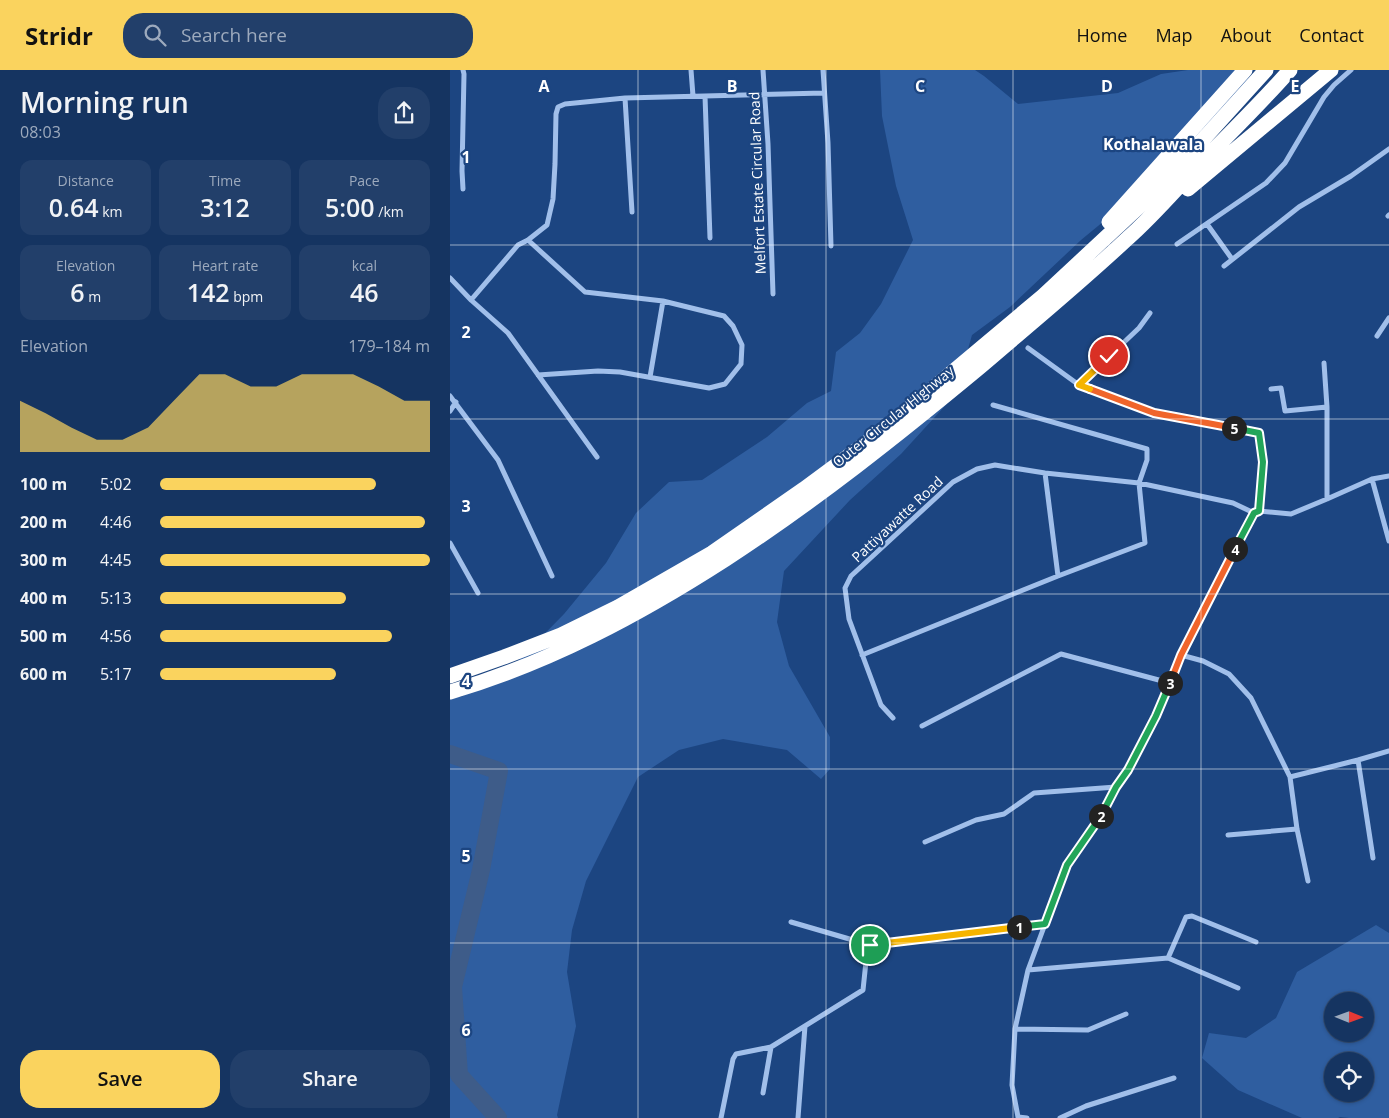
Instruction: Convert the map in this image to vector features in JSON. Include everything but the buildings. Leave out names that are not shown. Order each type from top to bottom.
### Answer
[{"type":"highway","points":[[1043,296],[1245,70]]},
{"type":"highway","name":"Outer Circular Highway","points":[[450,692],[502,675],[568,648],[625,620],[678,590],[810,502],[887,444],[987,352],[1043,296],[1160,187],[1266,70]]},
{"type":"highway","name":"Outer Circular Highway","points":[[450,676],[561,635],[618,607],[712,553],[804,490],[930,392],[1052,306],[1131,236],[1290,70]]},
{"type":"highway","points":[[1131,236],[1331,70]]},
{"type":"street","points":[[463,70],[463,189]]},
{"type":"street","points":[[691,70],[693,96]]},
{"type":"street","name":"Melfort Estate Circular Road","points":[[763,70],[768,144],[773,294]]},
{"type":"street","points":[[823,70],[828,143],[831,246]]},
{"type":"street","points":[[1177,244],[1266,183],[1285,163],[1324,97],[1351,70]]},
{"type":"street","points":[[471,300],[518,245],[528,240],[547,225],[553,199],[556,114],[558,107],[565,104],[625,98],[824,93]]},
{"type":"street","points":[[705,96],[710,238]]},
{"type":"street","points":[[625,98],[632,212]]},
{"type":"street","points":[[1224,266],[1299,208],[1351,176],[1389,149]]},
{"type":"street","points":[[1207,224],[1232,259]]},
{"type":"street","points":[[528,240],[585,292],[662,301],[724,316],[732,326],[742,345],[741,364],[725,384],[709,388],[620,372],[598,371],[538,375]]},
{"type":"street","points":[[450,278],[471,300],[508,333],[597,457]]},
{"type":"street","points":[[650,377],[662,301]]},
{"type":"street","points":[[1079,385],[1139,328],[1150,313]]},
{"type":"street","points":[[1377,336],[1389,318]]},
{"type":"street","points":[[1028,348],[1079,385],[1154,413],[1259,433],[1263,462],[1256,512],[1181,655],[1156,716],[1128,770],[1116,787],[1101,816],[1067,865],[1028,970],[1015,1028],[1012,1086],[1018,1118],[1028,1118]]},
{"type":"street","points":[[1324,363],[1327,407],[1327,499]]},
{"type":"street","points":[[1271,389],[1281,388],[1285,411],[1327,407]]},
{"type":"street","points":[[450,396],[498,460],[552,576]]},
{"type":"street","points":[[450,411],[456,402]]},
{"type":"street","points":[[862,655],[1145,543],[1139,483],[1147,460],[1147,449],[993,405]]},
{"type":"street","name":"Pattiyawatte Road","points":[[893,718],[881,705],[862,655],[849,619],[845,588],[851,576],[953,482],[977,469],[995,465],[1045,473],[1139,483],[1233,503],[1256,512],[1291,514],[1372,479],[1389,476]]},
{"type":"street","points":[[1045,473],[1058,576]]},
{"type":"street","points":[[1372,479],[1389,541]]},
{"type":"street","points":[[450,542],[478,593]]},
{"type":"street","points":[[922,726],[1061,654],[1170,683]]},
{"type":"street","points":[[1181,655],[1203,661],[1229,674],[1251,698],[1290,777],[1297,829],[1308,881]]},
{"type":"street","points":[[1290,777],[1389,751]]},
{"type":"street","points":[[1358,760],[1373,858]]},
{"type":"street","points":[[925,842],[976,820],[1004,814],[1034,793],[1116,787]]},
{"type":"street","points":[[1228,835],[1297,829]]},
{"type":"street","points":[[1168,958],[1186,918],[1192,916],[1256,942]]},
{"type":"street","points":[[791,922],[870,945],[1045,924]]},
{"type":"street","points":[[721,1118],[733,1059],[736,1054],[771,1047],[863,990],[867,952],[870,945]]},
{"type":"street","points":[[1028,970],[1168,958],[1238,988]]},
{"type":"street","points":[[1015,1028],[1088,1030],[1126,1014]]},
{"type":"street","points":[[798,1118],[805,1026]]},
{"type":"street","points":[[763,1093],[771,1047]]},
{"type":"street","points":[[1060,1118],[1086,1106],[1174,1078]]},
{"type":"shaded area","points":[[880,70],[975,70],[1018,104],[1118,93],[1161,74],[1188,70],[1253,70],[1242,90],[1185,159],[1132,198],[1081,240],[1010,307],[972,335],[955,395],[901,454],[850,500],[784,571],[777,622],[789,666],[830,737],[830,769],[821,779],[787,750],[723,739],[679,750],[638,777],[586,881],[572,930],[567,972],[576,1026],[557,1115],[558,1118],[450,1118],[450,696],[461,697],[508,671],[564,614],[606,563],[636,513],[669,482],[702,480],[767,437],[807,403],[831,391],[836,352],[860,333],[881,304],[913,240],[896,186],[882,116]]},
{"type":"shaded area","points":[[1376,925],[1389,933],[1389,1118],[1302,1118],[1238,1090],[1202,1058],[1209,1033],[1246,1038],[1276,1018],[1297,972]]},
{"type":"waterway","points":[[450,754],[499,771],[481,870],[453,987],[459,1075],[498,1118]]},
{"type":"district","name":"Kothalawala","points":[[1153,144]]},
{"type":"route","points":[[870,945],[1045,924],[1067,865],[1101,816],[1116,787],[1128,770],[1156,716],[1181,655],[1254,513],[1259,511],[1263,462],[1259,433],[1154,413],[1079,385],[1109,356]]}]
